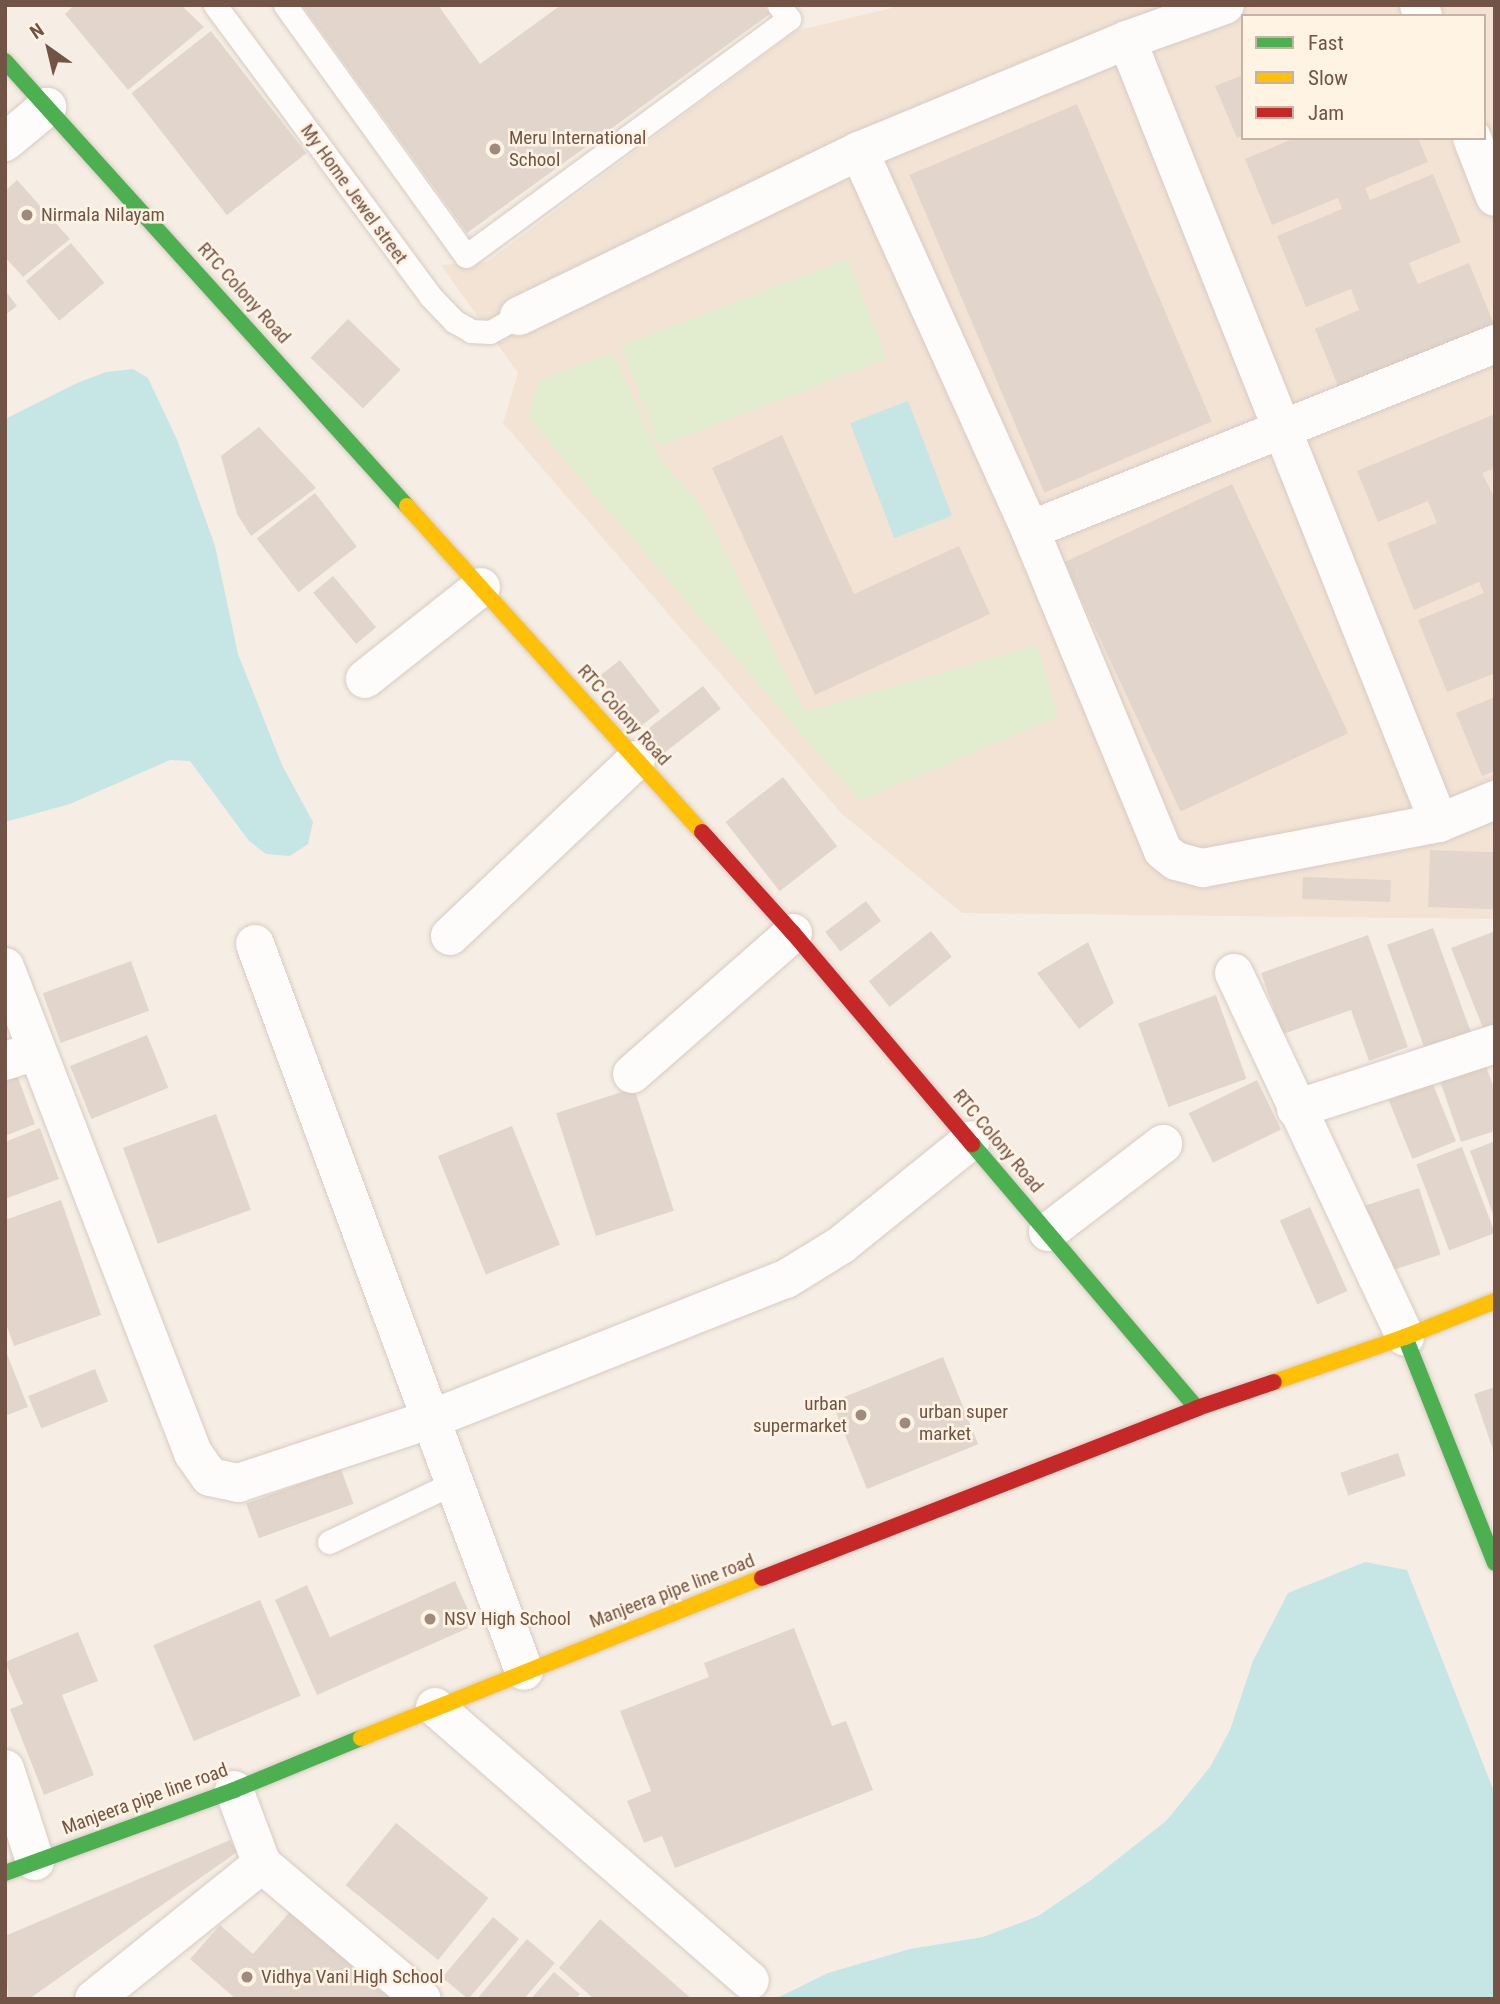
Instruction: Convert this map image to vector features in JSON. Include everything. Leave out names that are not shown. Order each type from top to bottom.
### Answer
[{"type":"street","points":[[519,316],[859,151],[1127,40],[1225,5]]},
{"type":"street","points":[[1127,40],[1439,823]]},
{"type":"street","name":"RTC Colony Road","points":[[5,61],[793,933],[1197,1408]]},
{"type":"street","points":[[5,142],[47,107]]},
{"type":"street","points":[[1473,140],[1495,197]]},
{"type":"street","points":[[859,151],[1030,530],[1163,851],[1176,861],[1203,868],[1439,823],[1495,800]]},
{"type":"street","points":[[1030,530],[1495,344]]},
{"type":"street","points":[[365,679],[481,587]]},
{"type":"street","points":[[450,936],[636,760]]},
{"type":"street","points":[[632,1074],[793,933]]},
{"type":"street","points":[[255,944],[524,1671]]},
{"type":"street","points":[[5,967],[20,1056],[193,1453],[210,1477],[238,1483],[429,1420],[786,1279],[841,1245],[971,1140]]},
{"type":"street","points":[[1234,973],[1405,1337],[1495,1563]]},
{"type":"street","points":[[1296,1109],[1495,1044]]},
{"type":"street","points":[[1048,1232],[1163,1144]]},
{"type":"street","name":"Manjeera pipe line road","points":[[20,1867],[234,1790],[524,1671],[1197,1408],[1405,1337],[1495,1301]]},
{"type":"street","points":[[435,1707],[750,1981]]},
{"type":"street","points":[[5,1769],[20,1867]]},
{"type":"street","points":[[234,1790],[262,1864],[422,1999]]},
{"type":"street","points":[[94,1999],[262,1864]]},
{"type":"lane","name":"My Home Jewel street","points":[[215,5],[430,296],[454,321],[471,331],[490,332],[519,316]]},
{"type":"lane","points":[[285,5],[466,256],[789,19],[779,5]]},
{"type":"lane","points":[[329,1542],[453,1483]]},
{"type":"shaded area","points":[[904,5],[1495,5],[1495,919],[962,913],[841,813],[503,423],[518,373],[441,265],[487,262],[796,31]]},
{"type":"green space","points":[[848,259],[886,359],[659,446],[621,346]]},
{"type":"green space","points":[[613,352],[662,461],[704,509],[805,712],[1037,645],[1058,717],[859,801],[528,418],[539,381]]},
{"type":"water","points":[[133,369],[148,378],[178,442],[215,546],[238,654],[282,765],[313,822],[308,844],[290,856],[266,854],[249,841],[190,761],[170,760],[70,804],[5,822],[5,419],[77,383],[106,372]]},
{"type":"water","points":[[908,401],[952,516],[894,538],[850,423]]},
{"type":"water","points":[[1365,1562],[1407,1570],[1495,1794],[1495,1999],[775,1999],[828,1973],[910,1949],[983,1937],[1038,1916],[1091,1880],[1166,1821],[1210,1767],[1230,1730],[1253,1661],[1288,1593]]},
{"type":"building","points":[[74,5],[181,5],[204,27],[128,90],[65,14]]},
{"type":"building","name":"Meru International School","points":[[302,5],[438,5],[480,64],[561,5],[763,5],[770,14],[467,233]]},
{"type":"building","points":[[211,31],[306,153],[227,215],[131,93]]},
{"type":"building","points":[[1241,76],[1241,136],[1237,138],[1215,86]]},
{"type":"building","points":[[1077,104],[1212,422],[1044,493],[909,175]]},
{"type":"building","points":[[1290,140],[1419,140],[1428,162],[1365,188],[1370,200],[1433,174],[1461,242],[1409,263],[1418,284],[1469,263],[1495,327],[1340,391],[1315,329],[1359,310],[1351,289],[1306,307],[1277,236],[1342,209],[1338,198],[1272,225],[1245,159]]},
{"type":"building","name":"Nirmala Nilayam","points":[[17,180],[70,239],[23,277],[5,257],[5,191]]},
{"type":"building","points":[[71,243],[104,283],[59,321],[26,281]]},
{"type":"building","points":[[5,290],[17,306],[5,315]]},
{"type":"building","points":[[348,319],[401,370],[363,409],[310,358]]},
{"type":"building","points":[[1495,414],[1495,468],[1482,473],[1495,499],[1495,679],[1493,674],[1447,692],[1418,620],[1484,593],[1479,582],[1414,610],[1387,543],[1437,523],[1428,501],[1378,522],[1357,471]]},
{"type":"building","points":[[259,427],[316,488],[251,536],[237,514],[221,456]]},
{"type":"building","points":[[782,435],[854,594],[959,546],[990,614],[815,695],[712,468]]},
{"type":"building","points":[[1232,484],[1348,733],[1181,811],[1064,562]]},
{"type":"building","points":[[315,493],[357,547],[299,592],[257,539]]},
{"type":"building","points":[[333,576],[376,627],[356,644],[313,593]]},
{"type":"building","points":[[620,660],[660,711],[638,728],[598,677]]},
{"type":"building","points":[[703,686],[721,709],[659,757],[642,734]]},
{"type":"building","points":[[1495,697],[1495,771],[1482,776],[1456,713]]},
{"type":"building","points":[[783,777],[837,846],[780,891],[725,822]]},
{"type":"building","points":[[1430,850],[1495,852],[1493,909],[1428,907]]},
{"type":"building","points":[[1303,877],[1391,880],[1390,902],[1302,899]]},
{"type":"building","points":[[866,901],[881,921],[840,952],[825,932]]},
{"type":"building","points":[[1433,928],[1471,1031],[1425,1048],[1387,945]]},
{"type":"building","points":[[931,931],[952,957],[890,1007],[869,981]]},
{"type":"building","points":[[1495,931],[1495,1024],[1483,1028],[1451,948]]},
{"type":"building","points":[[1368,935],[1408,1047],[1369,1061],[1351,1010],[1283,1034],[1261,973]]},
{"type":"building","points":[[1088,942],[1114,1003],[1079,1029],[1037,973]]},
{"type":"building","points":[[131,961],[149,1011],[61,1043],[43,993]]},
{"type":"building","points":[[1216,995],[1246,1079],[1168,1107],[1138,1023]]},
{"type":"building","points":[[147,1035],[168,1088],[91,1119],[70,1066]]},
{"type":"building","points":[[13,1064],[35,1124],[5,1136],[5,1066]]},
{"type":"building","points":[[1486,1066],[1495,1091],[1495,1131],[1461,1142],[1440,1081]]},
{"type":"building","points":[[1257,1080],[1281,1129],[1213,1163],[1189,1113]]},
{"type":"building","points":[[1432,1082],[1456,1141],[1412,1159],[1388,1100]]},
{"type":"building","points":[[634,1088],[674,1211],[596,1236],[556,1113]]},
{"type":"building","points":[[216,1114],[251,1210],[158,1244],[123,1148]]},
{"type":"building","points":[[512,1126],[560,1245],[486,1275],[438,1156]]},
{"type":"building","points":[[40,1128],[59,1179],[5,1199],[5,1142]]},
{"type":"building","points":[[1495,1141],[1495,1217],[1494,1217],[1470,1151]]},
{"type":"building","points":[[1462,1147],[1495,1233],[1449,1250],[1416,1165]]},
{"type":"building","points":[[1419,1188],[1441,1255],[1385,1272],[1364,1206]]},
{"type":"building","points":[[61,1200],[101,1315],[14,1346],[5,1321],[5,1220]]},
{"type":"building","points":[[1310,1207],[1347,1291],[1317,1304],[1280,1220]]},
{"type":"building","points":[[5,1349],[28,1407],[5,1416]]},
{"type":"building","name":"urban super market","points":[[943,1357],[978,1444],[867,1489],[832,1402]]},
{"type":"building","points":[[95,1369],[108,1401],[41,1428],[28,1396]]},
{"type":"building","points":[[1495,1387],[1495,1453],[1494,1453],[1474,1394]]},
{"type":"building","points":[[1398,1453],[1406,1476],[1348,1496],[1340,1473]]},
{"type":"building","points":[[341,1469],[354,1504],[259,1538],[246,1504]]},
{"type":"building","points":[[455,1581],[475,1625],[317,1695],[275,1600],[307,1585],[330,1637]]},
{"type":"building","points":[[260,1600],[301,1696],[194,1741],[153,1645]]},
{"type":"building","points":[[794,1628],[832,1726],[846,1721],[873,1790],[675,1868],[662,1836],[644,1843],[627,1801],[651,1791],[620,1711],[709,1677],[704,1663]]},
{"type":"building","points":[[78,1632],[98,1681],[62,1695],[94,1775],[44,1795],[10,1709],[23,1704],[5,1662]]},
{"type":"building","points":[[396,1823],[488,1898],[438,1960],[346,1885]]},
{"type":"building","points":[[230,1840],[237,1852],[29,1999],[8,1999],[5,1936]]},
{"type":"building","points":[[296,1905],[404,1999],[236,1999],[190,1959],[220,1925],[253,1954]]},
{"type":"building","points":[[493,1917],[519,1939],[469,1999],[442,1978]]},
{"type":"building","points":[[600,1919],[692,1999],[594,1999],[559,1968]]},
{"type":"building","points":[[527,1939],[555,1963],[524,1999],[477,1999]]},
{"type":"building","points":[[554,1972],[580,1994],[576,1999],[531,1999]]},
{"type":"traffic: fast","points":[[5,61],[407,506]]},
{"type":"traffic: fast","points":[[972,1144],[1197,1408]]},
{"type":"traffic: fast","points":[[1405,1337],[1495,1563]]},
{"type":"traffic: fast","points":[[5,1873],[234,1790],[361,1738]]},
{"type":"traffic: slow","points":[[407,506],[702,832]]},
{"type":"traffic: slow","points":[[1274,1382],[1405,1337],[1495,1301]]},
{"type":"traffic: slow","points":[[361,1738],[762,1578]]},
{"type":"traffic: jam","points":[[702,832],[793,933],[972,1144]]},
{"type":"traffic: jam","points":[[762,1578],[1197,1408],[1274,1382]]},
{"type":"place","name":"Meru International School","points":[[495,149]]},
{"type":"place","name":"Nirmala Nilayam","points":[[27,215]]},
{"type":"place","name":"urban supermarket","points":[[861,1415]]},
{"type":"place","name":"urban super market","points":[[905,1423]]},
{"type":"place","name":"NSV High School","points":[[430,1619]]},
{"type":"place","name":"Vidhya Vani High School","points":[[247,1977]]}]
